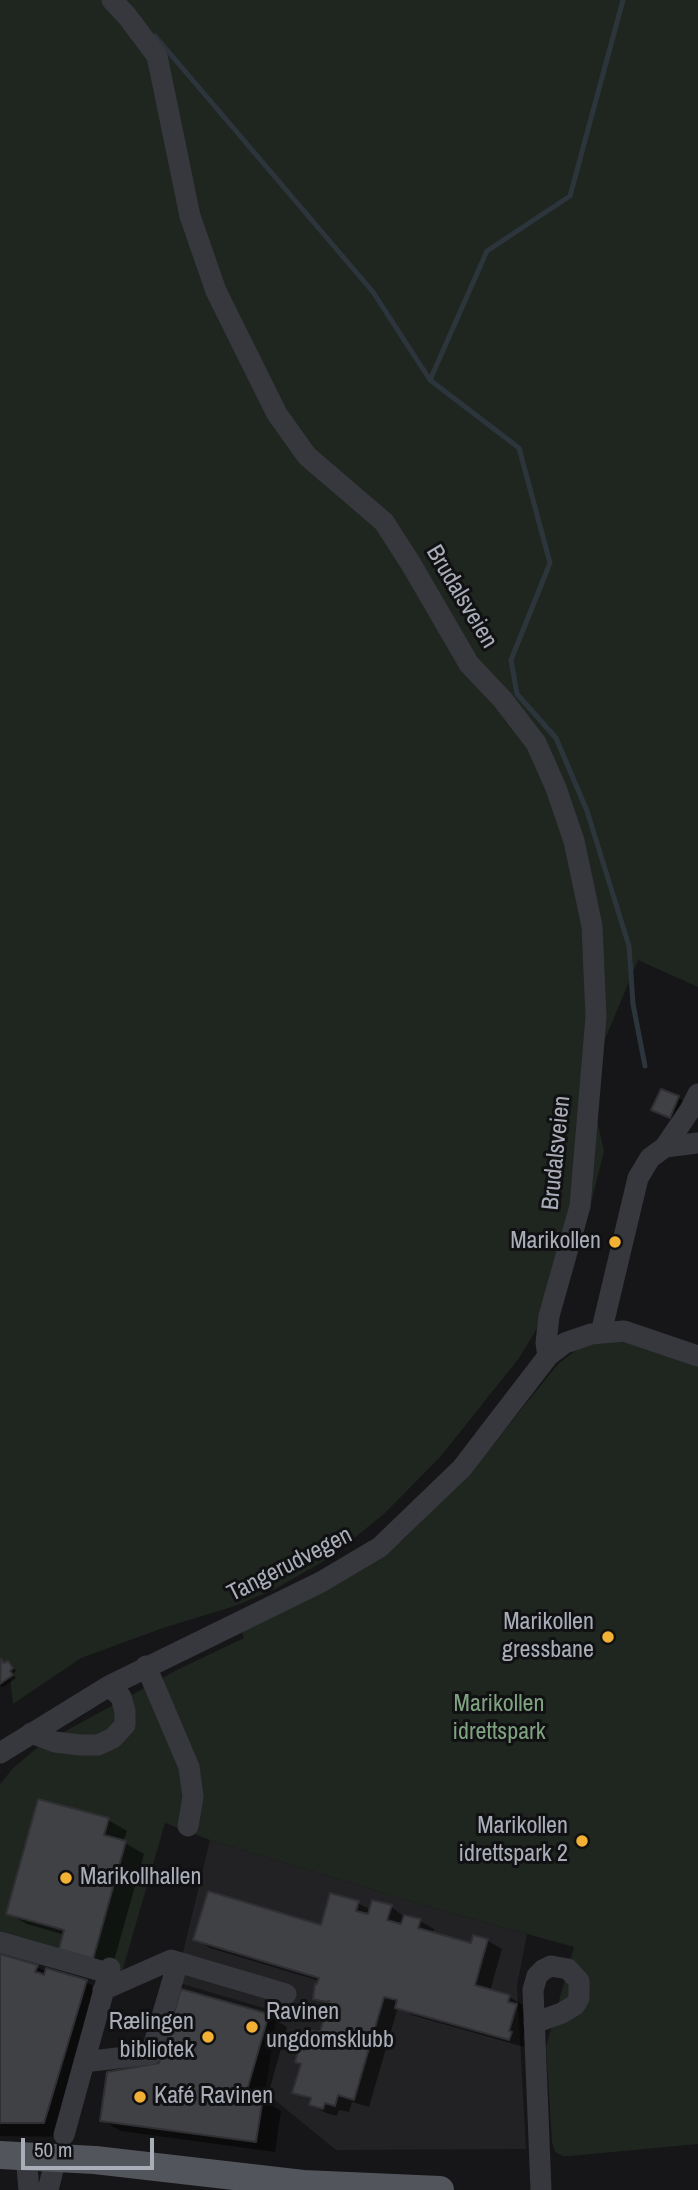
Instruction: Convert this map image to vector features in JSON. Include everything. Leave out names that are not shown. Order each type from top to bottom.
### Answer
[{"type":"main road","points":[[13,2155],[60,2147],[290,2183],[440,2190]]},
{"type":"street","name":"Brudalsveien","points":[[112,0],[157,56],[190,216],[216,292],[277,414],[307,456],[384,522],[469,664],[503,700],[536,743],[556,788],[569,827],[592,926],[596,1017],[581,1198],[550,1317],[546,1343],[548,1356]]},
{"type":"street","points":[[601,1333],[638,1178],[650,1157],[665,1147],[691,1110],[698,1094]]},
{"type":"street","points":[[665,1147],[698,1143]]},
{"type":"street","points":[[548,1356],[576,1338],[624,1331],[698,1356]]},
{"type":"street","name":"Tangerudvegen","points":[[0,1753],[109,1686],[321,1582],[380,1547],[462,1468],[548,1356]]},
{"type":"street","points":[[146,1666],[189,1767],[193,1797],[188,1826]]},
{"type":"street","points":[[31,1733],[55,1742],[80,1745],[98,1745],[113,1738],[125,1726],[125,1711],[121,1697],[109,1686]]},
{"type":"street","points":[[0,1942],[103,1975],[171,1960],[286,1994]]},
{"type":"street","points":[[84,2062],[151,2054],[178,1962]]},
{"type":"street","points":[[48,2190],[84,2062],[103,1975]]},
{"type":"street","points":[[534,2023],[541,2190]]},
{"type":"street","points":[[13,2155],[29,2190]]},
{"type":"shaded area","points":[[210,1840],[527,1934],[517,1986],[526,2149],[336,2150],[265,2092],[277,2012],[176,1982]]},
{"type":"green space","points":[[0,0],[698,0],[698,987],[638,960],[588,1080],[604,1151],[581,1244],[546,1314],[519,1358],[441,1456],[385,1513],[331,1557],[275,1589],[235,1606],[163,1628],[81,1658],[13,1704],[9,1669],[0,1667]]},
{"type":"green space","name":"Marikollen idrettspark","points":[[625,1340],[698,1366],[698,2144],[570,2156],[555,2152],[552,2142],[546,2047],[574,1947],[430,1907],[210,1840],[165,1823],[120,1979],[0,1946],[0,1784],[14,1767],[42,1744],[177,1670],[244,1638],[241,1629],[384,1554],[403,1540],[470,1473],[558,1364],[581,1346],[598,1341]]},
{"type":"building","points":[[661,1089],[679,1096],[670,1118],[651,1110]]},
{"type":"building","points":[[1,1659],[4,1663],[8,1661],[13,1668],[10,1671],[13,1675],[0,1684]]},
{"type":"building","name":"Marikollhallen","points":[[38,1799],[109,1818],[104,1835],[126,1841],[93,1959],[59,1949],[64,1930],[6,1914]]},
{"type":"building","points":[[208,1891],[321,1925],[330,1893],[359,1901],[356,1911],[368,1914],[372,1900],[392,1905],[387,1920],[401,1924],[404,1915],[421,1919],[418,1928],[471,1943],[473,1935],[488,1939],[475,1985],[510,1995],[508,2002],[517,2004],[509,2040],[395,2008],[397,2000],[384,1997],[354,2100],[338,2095],[335,2106],[325,2103],[323,2109],[309,2105],[311,2098],[292,2093],[301,2064],[295,2062],[299,2048],[304,2050],[310,2030],[320,2032],[329,2001],[313,1999],[315,1984],[319,1978],[193,1940]]},
{"type":"building","points":[[0,1954],[38,1965],[35,1972],[44,1975],[46,1968],[87,1980],[44,2123],[0,2123]]},
{"type":"building","points":[[181,1989],[269,2014],[245,2097],[263,2098],[256,2142],[100,2121],[107,2072],[159,2063]]},
{"type":"waterway","points":[[430,380],[487,251],[570,196],[623,0]]},
{"type":"waterway","points":[[155,36],[373,292],[430,380],[519,448],[550,563],[511,660],[517,694],[556,738],[587,811],[629,946],[633,1004],[645,1066]]},
{"type":"place","name":"Marikollen","points":[[615,1242]]},
{"type":"place","name":"Marikollen gressbane","points":[[608,1637]]},
{"type":"place","name":"Marikollen idrettspark 2","points":[[582,1841]]},
{"type":"place","name":"Marikollhallen","points":[[66,1878]]},
{"type":"place","name":"Ravinen ungdomsklubb","points":[[252,2027]]},
{"type":"place","name":"Rælingen bibliotek","points":[[208,2037]]},
{"type":"place","name":"Kafé Ravinen","points":[[140,2097]]}]
